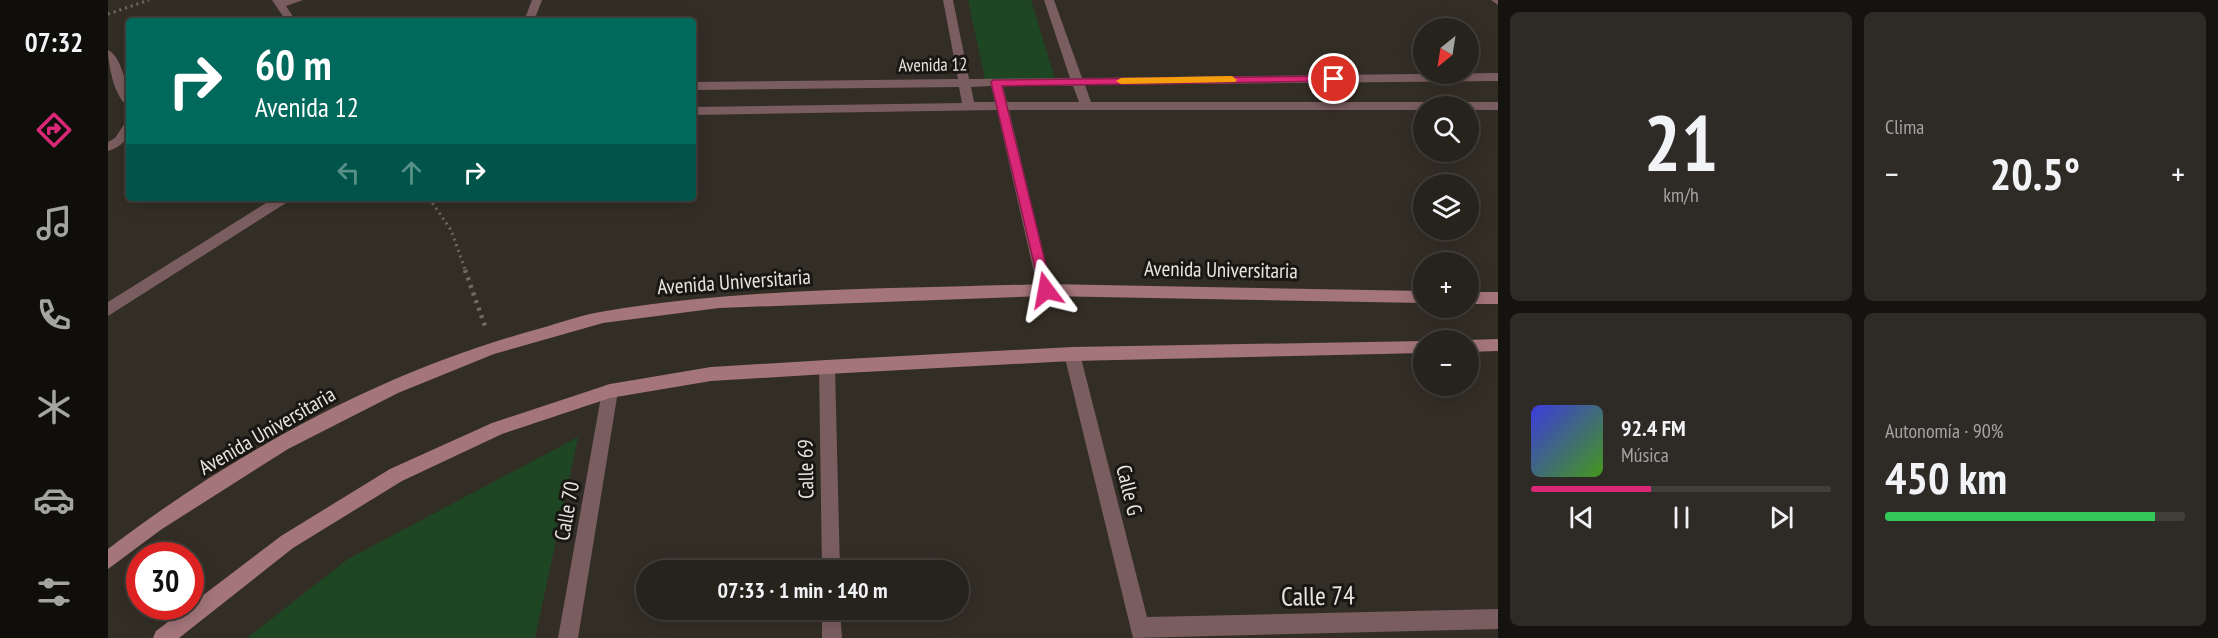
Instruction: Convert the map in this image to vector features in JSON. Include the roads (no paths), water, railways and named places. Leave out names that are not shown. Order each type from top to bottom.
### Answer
[{"type":"street","points":[[289,18],[279,2],[298,0]]},
{"type":"street","points":[[530,18],[537,0]]},
{"type":"street","points":[[948,0],[969,107]]},
{"type":"street","points":[[1049,0],[1086,106]]},
{"type":"street","points":[[108,54],[126,95]]},
{"type":"street","name":"Avenida 12","points":[[696,86],[1498,77]]},
{"type":"street","points":[[996,82],[1046,290]]},
{"type":"street","name":"Avenida 12","points":[[696,111],[1002,106],[1498,106]]},
{"type":"street","points":[[108,147],[119,141],[126,130]]},
{"type":"street","points":[[108,310],[279,201]]},
{"type":"street","name":"Avenida Universitaria","points":[[108,560],[156,523],[282,444],[392,388],[492,348],[603,317],[718,302],[1046,290],[1413,297]]},
{"type":"street","points":[[1479,298],[1498,298]]},
{"type":"street","points":[[1479,346],[1498,345]]},
{"type":"street","points":[[163,638],[287,542],[396,476],[498,428],[610,391],[711,374],[826,367],[1071,354],[1413,346]]},
{"type":"street","name":"Calle G","points":[[1071,354],[1141,632]]},
{"type":"street","name":"Calle 69","points":[[826,367],[831,560]]},
{"type":"street","name":"Calle 70","points":[[568,638],[610,391]]},
{"type":"street","name":"Calle 74","points":[[1141,632],[1498,619]]},
{"type":"street","points":[[831,620],[832,638]]}]
